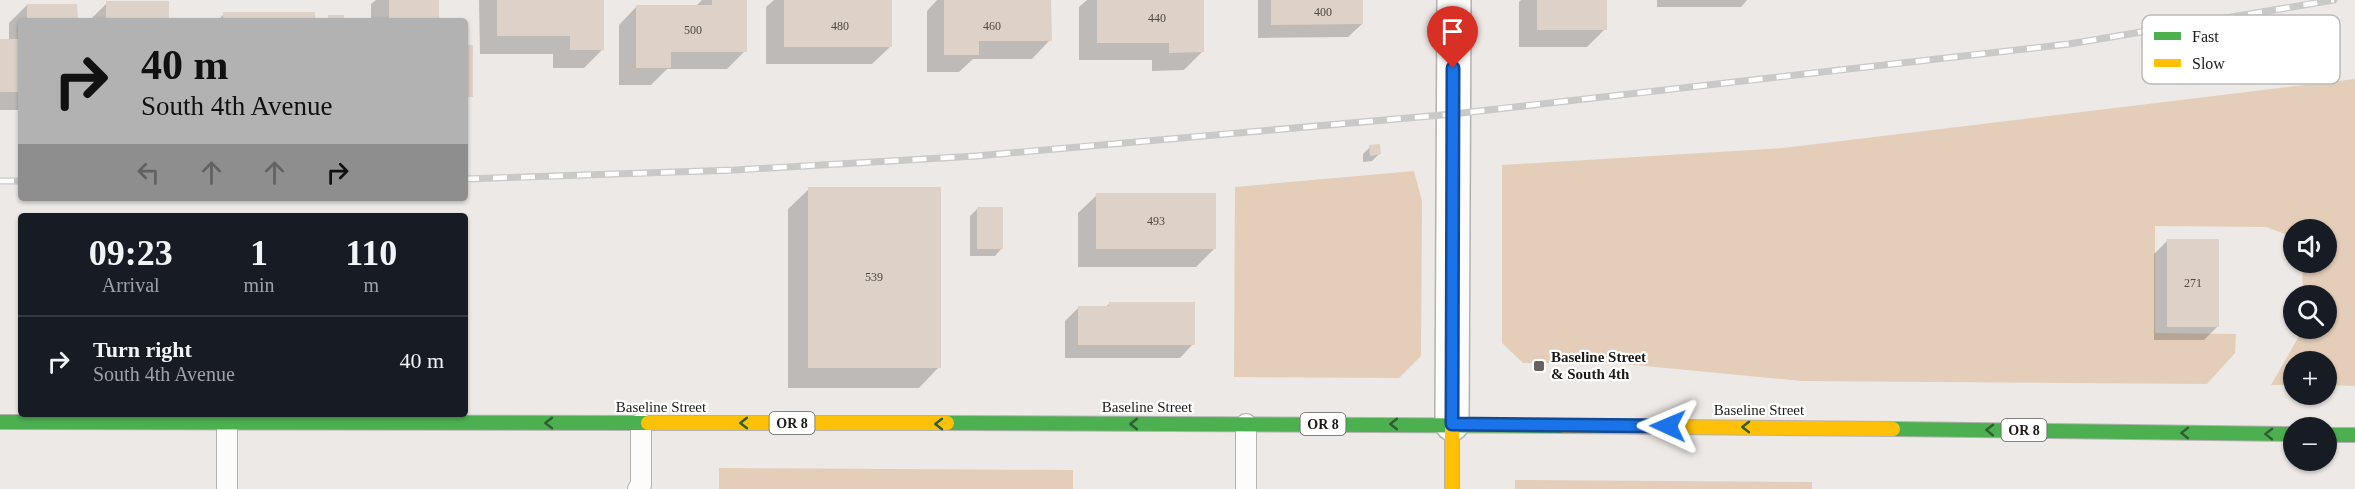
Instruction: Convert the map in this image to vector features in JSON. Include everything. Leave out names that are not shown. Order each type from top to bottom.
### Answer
[{"type":"main road","name":"Baseline Street","points":[[0,422],[1452,424],[2283,434]]},
{"type":"main road","points":[[1452,424],[1452,489]]},
{"type":"main road","points":[[2337,435],[2355,435]]},
{"type":"street","points":[[1452,424],[1454,0]]},
{"type":"lane","points":[[227,423],[227,489]]},
{"type":"lane","points":[[638,489],[641,485],[641,423]]},
{"type":"lane","points":[[1246,424],[1246,489]]},
{"type":"shaded area","points":[[2355,79],[2355,386],[2337,385],[2337,351],[2290,351],[2297,339],[2337,339],[2337,285],[2303,285],[2302,273],[2337,273],[2337,219],[2283,219],[2283,233],[2266,227],[2155,226],[2155,333],[2236,334],[2235,353],[2207,384],[1802,381],[1614,363],[1523,363],[1502,343],[1502,165],[1783,148],[2314,84],[2340,84],[2340,81]]},
{"type":"shaded area","points":[[1414,171],[1422,201],[1421,356],[1399,378],[1234,377],[1235,187]]},
{"type":"shaded area","points":[[2283,364],[2283,385],[2271,385]]},
{"type":"shaded area","points":[[719,468],[1073,470],[1073,489],[719,489]]},
{"type":"shaded area","points":[[1515,480],[1812,482],[1812,489],[1515,489]]},
{"type":"building","points":[[389,0],[439,0],[439,18],[389,18]]},
{"type":"building","points":[[497,0],[604,0],[604,50],[570,50],[570,36],[497,36]]},
{"type":"building","points":[[712,0],[747,0],[747,52],[671,52],[671,68],[636,68],[636,5],[712,5]]},
{"type":"building","points":[[784,0],[892,0],[892,47],[784,47]]},
{"type":"building","points":[[944,0],[1051,0],[1052,41],[979,41],[979,55],[944,55]]},
{"type":"building","points":[[1097,0],[1204,0],[1204,52],[1169,53],[1169,43],[1097,43]]},
{"type":"building","points":[[1271,0],[1363,0],[1363,24],[1271,25]]},
{"type":"building","points":[[1537,0],[1607,0],[1607,30],[1537,30]]},
{"type":"building","points":[[106,1],[169,1],[169,18],[106,18]]},
{"type":"building","points":[[27,4],[77,4],[78,18],[27,18]]},
{"type":"building","points":[[223,12],[315,12],[315,18],[223,18]]},
{"type":"building","points":[[328,15],[344,15],[344,18],[328,18]]},
{"type":"building","points":[[0,39],[18,39],[18,92],[0,92]]},
{"type":"building","points":[[468,45],[473,45],[473,97],[468,97]]},
{"type":"building","points":[[1380,144],[1381,154],[1370,156],[1369,145]]},
{"type":"building","points":[[808,187],[941,187],[941,368],[808,368]]},
{"type":"building","points":[[1096,193],[1216,193],[1216,249],[1096,249]]},
{"type":"building","points":[[977,207],[1003,207],[1003,249],[977,249]]},
{"type":"building","points":[[2167,239],[2219,239],[2219,327],[2167,327]]},
{"type":"building","points":[[1109,302],[1195,302],[1195,345],[1078,345],[1078,306],[1109,306]]},
{"type":"railway","points":[[2244,15],[2334,0]]},
{"type":"railway","points":[[468,179],[735,170],[976,156],[1453,114],[2069,44],[2142,32]]},
{"type":"railway","points":[[0,181],[18,181]]},
{"type":"traffic: fast","points":[[0,422],[648,423]]},
{"type":"traffic: fast","points":[[947,423],[1564,426]]},
{"type":"traffic: fast","points":[[1893,429],[2283,434]]},
{"type":"traffic: fast","points":[[2337,435],[2355,435]]},
{"type":"traffic: slow","points":[[648,423],[947,423]]},
{"type":"traffic: slow","points":[[1452,424],[1452,489]]},
{"type":"traffic: slow","points":[[1564,426],[1893,429]]},
{"type":"place","name":"Baseline Street & South 4th","points":[[1539,366]]},
{"type":"route","points":[[1453,68],[1452,424],[1668,426]]}]
